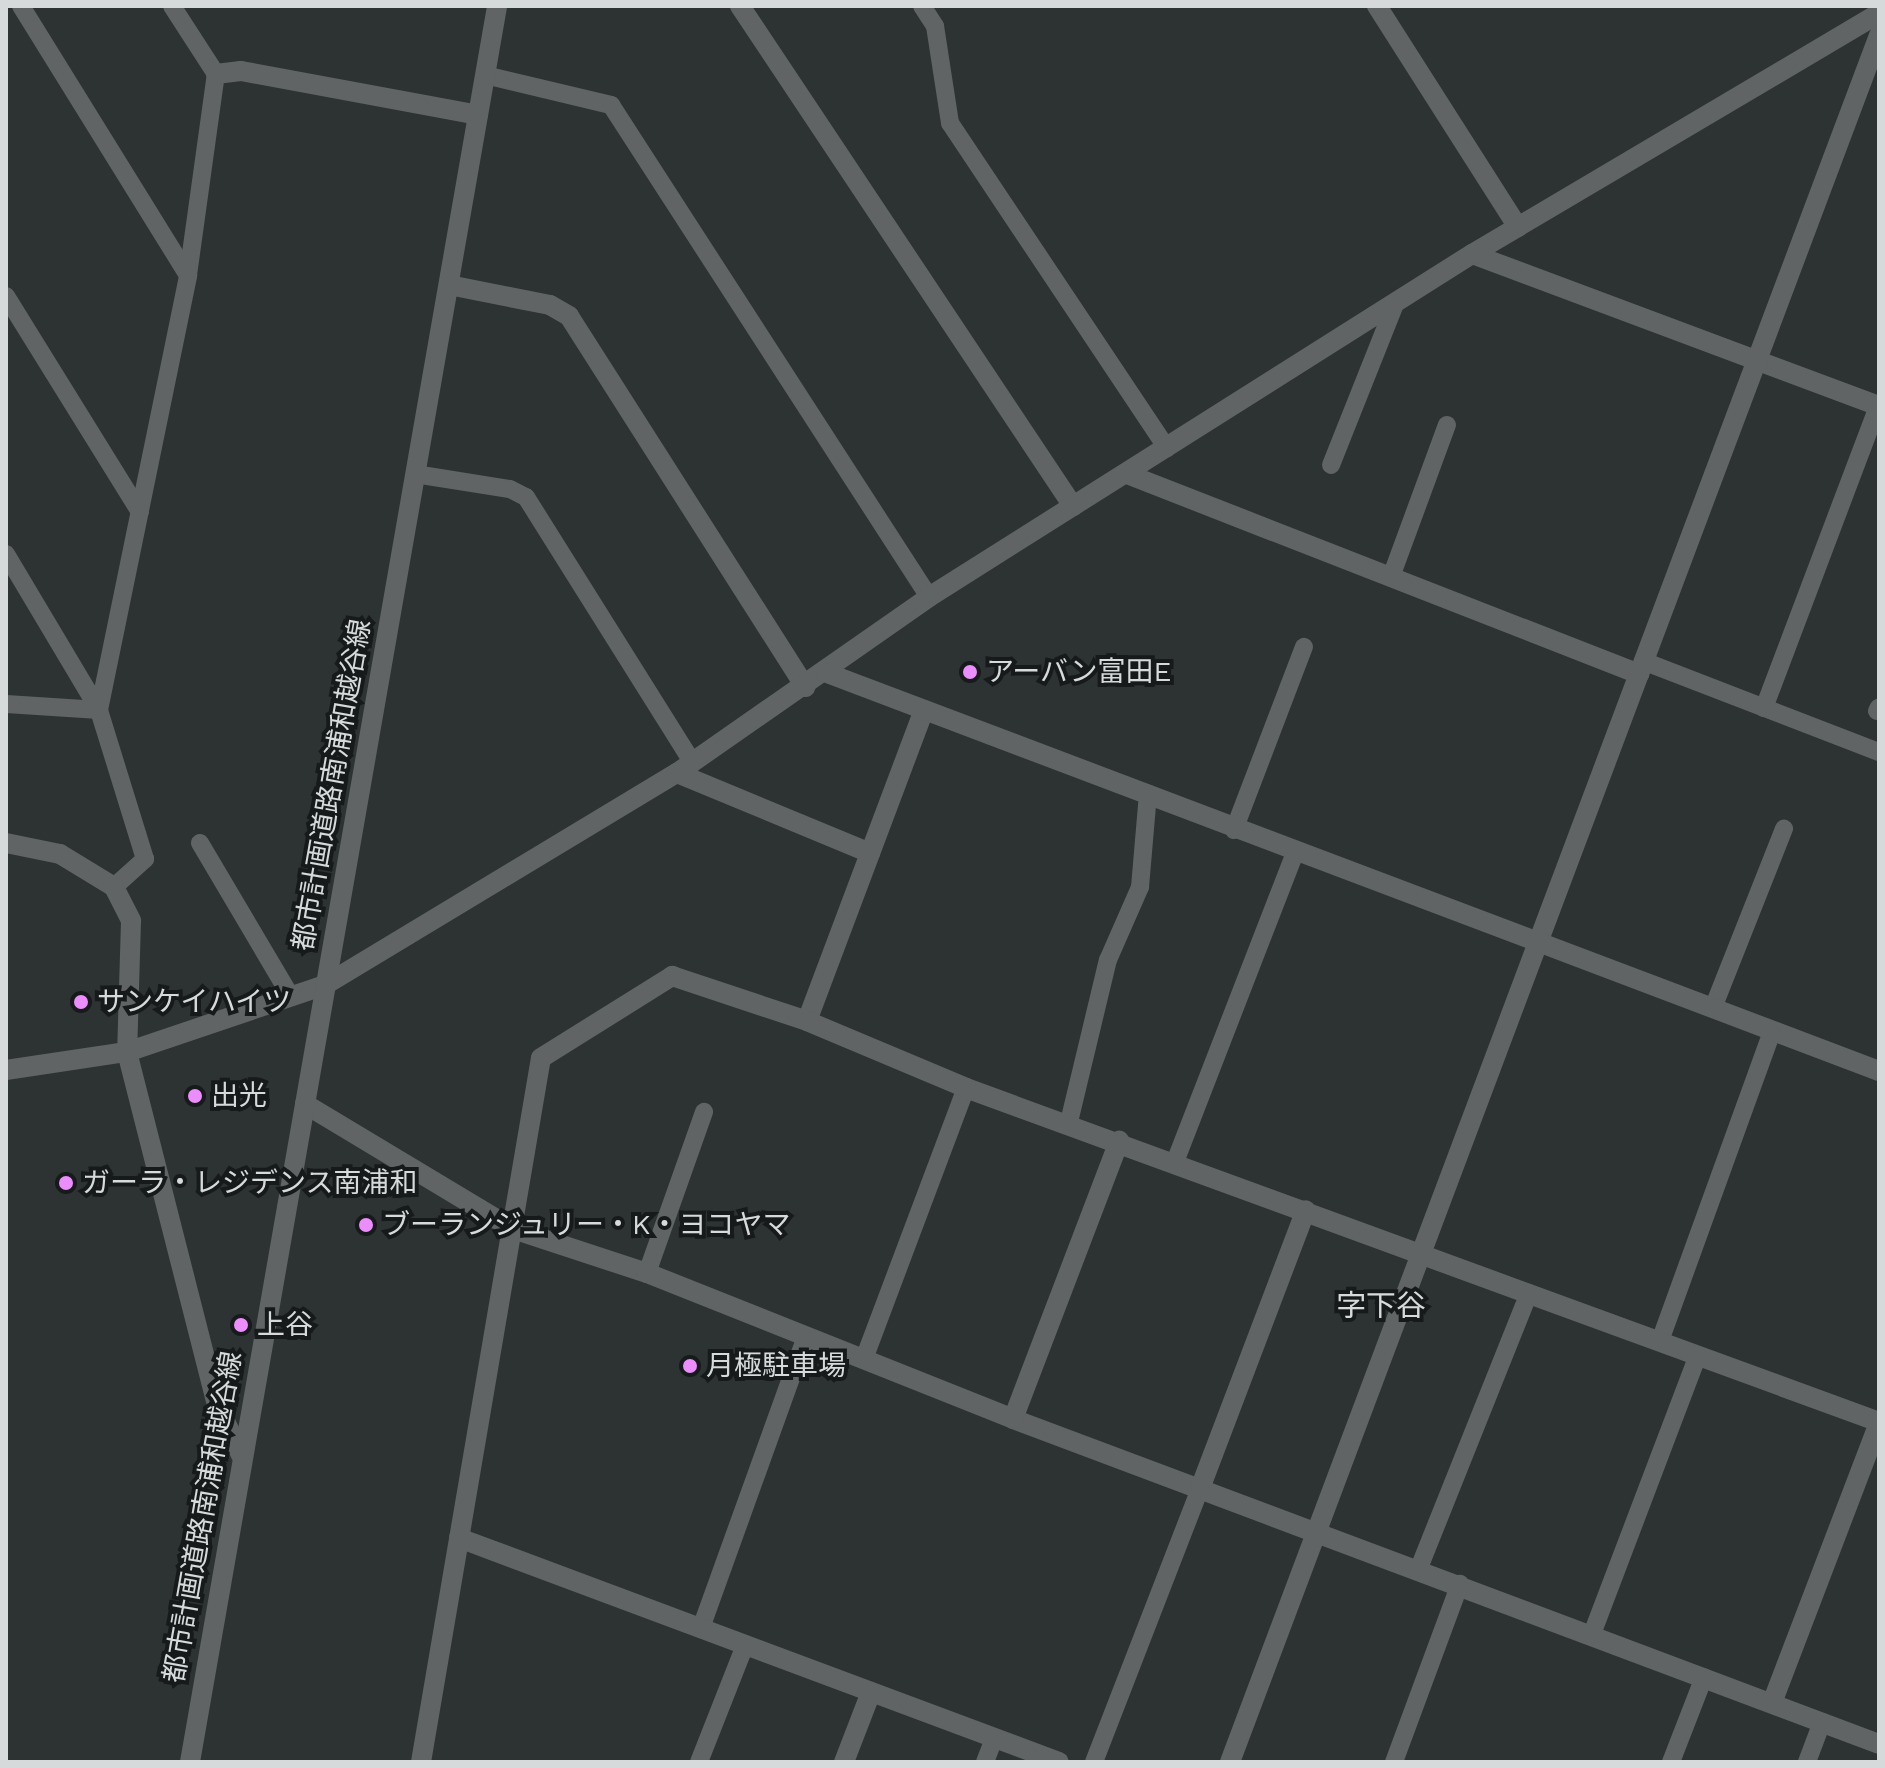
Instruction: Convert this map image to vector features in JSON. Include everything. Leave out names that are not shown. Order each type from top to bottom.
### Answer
[{"type":"street","name":"都市計画道路南浦和越谷線","points":[[190,1762],[241,1455],[497,6]]},
{"type":"street","points":[[740,6],[1073,506]]},
{"type":"street","points":[[1377,6],[1518,227]]},
{"type":"street","points":[[6,1070],[127,1052],[325,985],[685,768],[827,673],[929,597],[1472,254],[1879,13]]},
{"type":"street","points":[[1230,1762],[1756,361],[1874,66],[1879,35]]},
{"type":"street","points":[[216,74],[241,71],[478,115]]},
{"type":"street","points":[[1472,254],[1879,406]]},
{"type":"street","points":[[449,285],[550,305],[569,316],[805,687]]},
{"type":"street","points":[[1127,474],[1391,577],[1641,668]]},
{"type":"street","points":[[827,673],[1148,793],[1234,830],[1879,1071]]},
{"type":"street","points":[[807,1021],[924,710]]},
{"type":"street","points":[[685,768],[870,853]]},
{"type":"street","points":[[6,843],[60,854],[114,887],[131,921],[127,1052],[217,1404],[241,1455]]},
{"type":"street","points":[[421,1762],[541,1058],[672,976],[807,1021],[966,1088],[1069,1122],[1879,1422],[1772,1703]]},
{"type":"street","points":[[305,1104],[513,1229],[647,1273],[1013,1419],[1318,1529],[1879,1744]]},
{"type":"street","points":[[1013,1419],[1119,1141]]},
{"type":"street","points":[[1201,1486],[1306,1210]]},
{"type":"street","points":[[459,1538],[1059,1762]]},
{"type":"street","points":[[844,1762],[871,1692]]},
{"type":"lane","points":[[21,6],[188,275]]},
{"type":"lane","points":[[99,710],[188,275],[216,74],[172,6]]},
{"type":"lane","points":[[922,6],[935,26],[950,123],[1167,448]]},
{"type":"lane","points":[[485,75],[611,105],[929,597]]},
{"type":"lane","points":[[6,296],[140,512]]},
{"type":"lane","points":[[1331,465],[1395,304]]},
{"type":"lane","points":[[1764,708],[1879,406]]},
{"type":"lane","points":[[1391,577],[1447,425]]},
{"type":"lane","points":[[415,474],[510,489],[526,497],[685,768]]},
{"type":"lane","points":[[6,554],[99,710],[145,859],[114,887]]},
{"type":"lane","points":[[1234,830],[1304,647]]},
{"type":"lane","points":[[1641,668],[1764,708],[1879,752]]},
{"type":"lane","points":[[6,704],[99,710]]},
{"type":"lane","points":[[1069,1122],[1108,960],[1140,887],[1148,793]]},
{"type":"lane","points":[[1713,1008],[1784,829]]},
{"type":"lane","points":[[200,843],[291,997]]},
{"type":"lane","points":[[1175,1162],[1295,853]]},
{"type":"lane","points":[[1660,1341],[1772,1032]]},
{"type":"lane","points":[[864,1359],[966,1088]]},
{"type":"lane","points":[[647,1273],[704,1112]]},
{"type":"lane","points":[[1419,1568],[1529,1293]]},
{"type":"lane","points":[[701,1628],[806,1337]]},
{"type":"lane","points":[[1592,1634],[1698,1355]]},
{"type":"lane","points":[[1094,1762],[1201,1486]]},
{"type":"lane","points":[[1394,1762],[1460,1584]]},
{"type":"lane","points":[[699,1762],[745,1645]]},
{"type":"lane","points":[[1671,1762],[1704,1677]]},
{"type":"lane","points":[[1807,1762],[1822,1722]]},
{"type":"lane","points":[[985,1762],[994,1738]]},
{"type":"place","name":"アーバン富田E","points":[[970,672]]},
{"type":"place","name":"サンケイハイツ","points":[[81,1002]]},
{"type":"place","name":"出光","points":[[195,1096]]},
{"type":"place","name":"ガーラ・レジデンス南浦和","points":[[66,1183]]},
{"type":"place","name":"ブーランジュリー・K・ヨコヤマ","points":[[366,1225]]},
{"type":"place","name":"上谷","points":[[241,1325]]},
{"type":"place","name":"月極駐車場","points":[[690,1366]]},
{"type":"district","name":"字下谷","points":[[1381,1306]]}]
